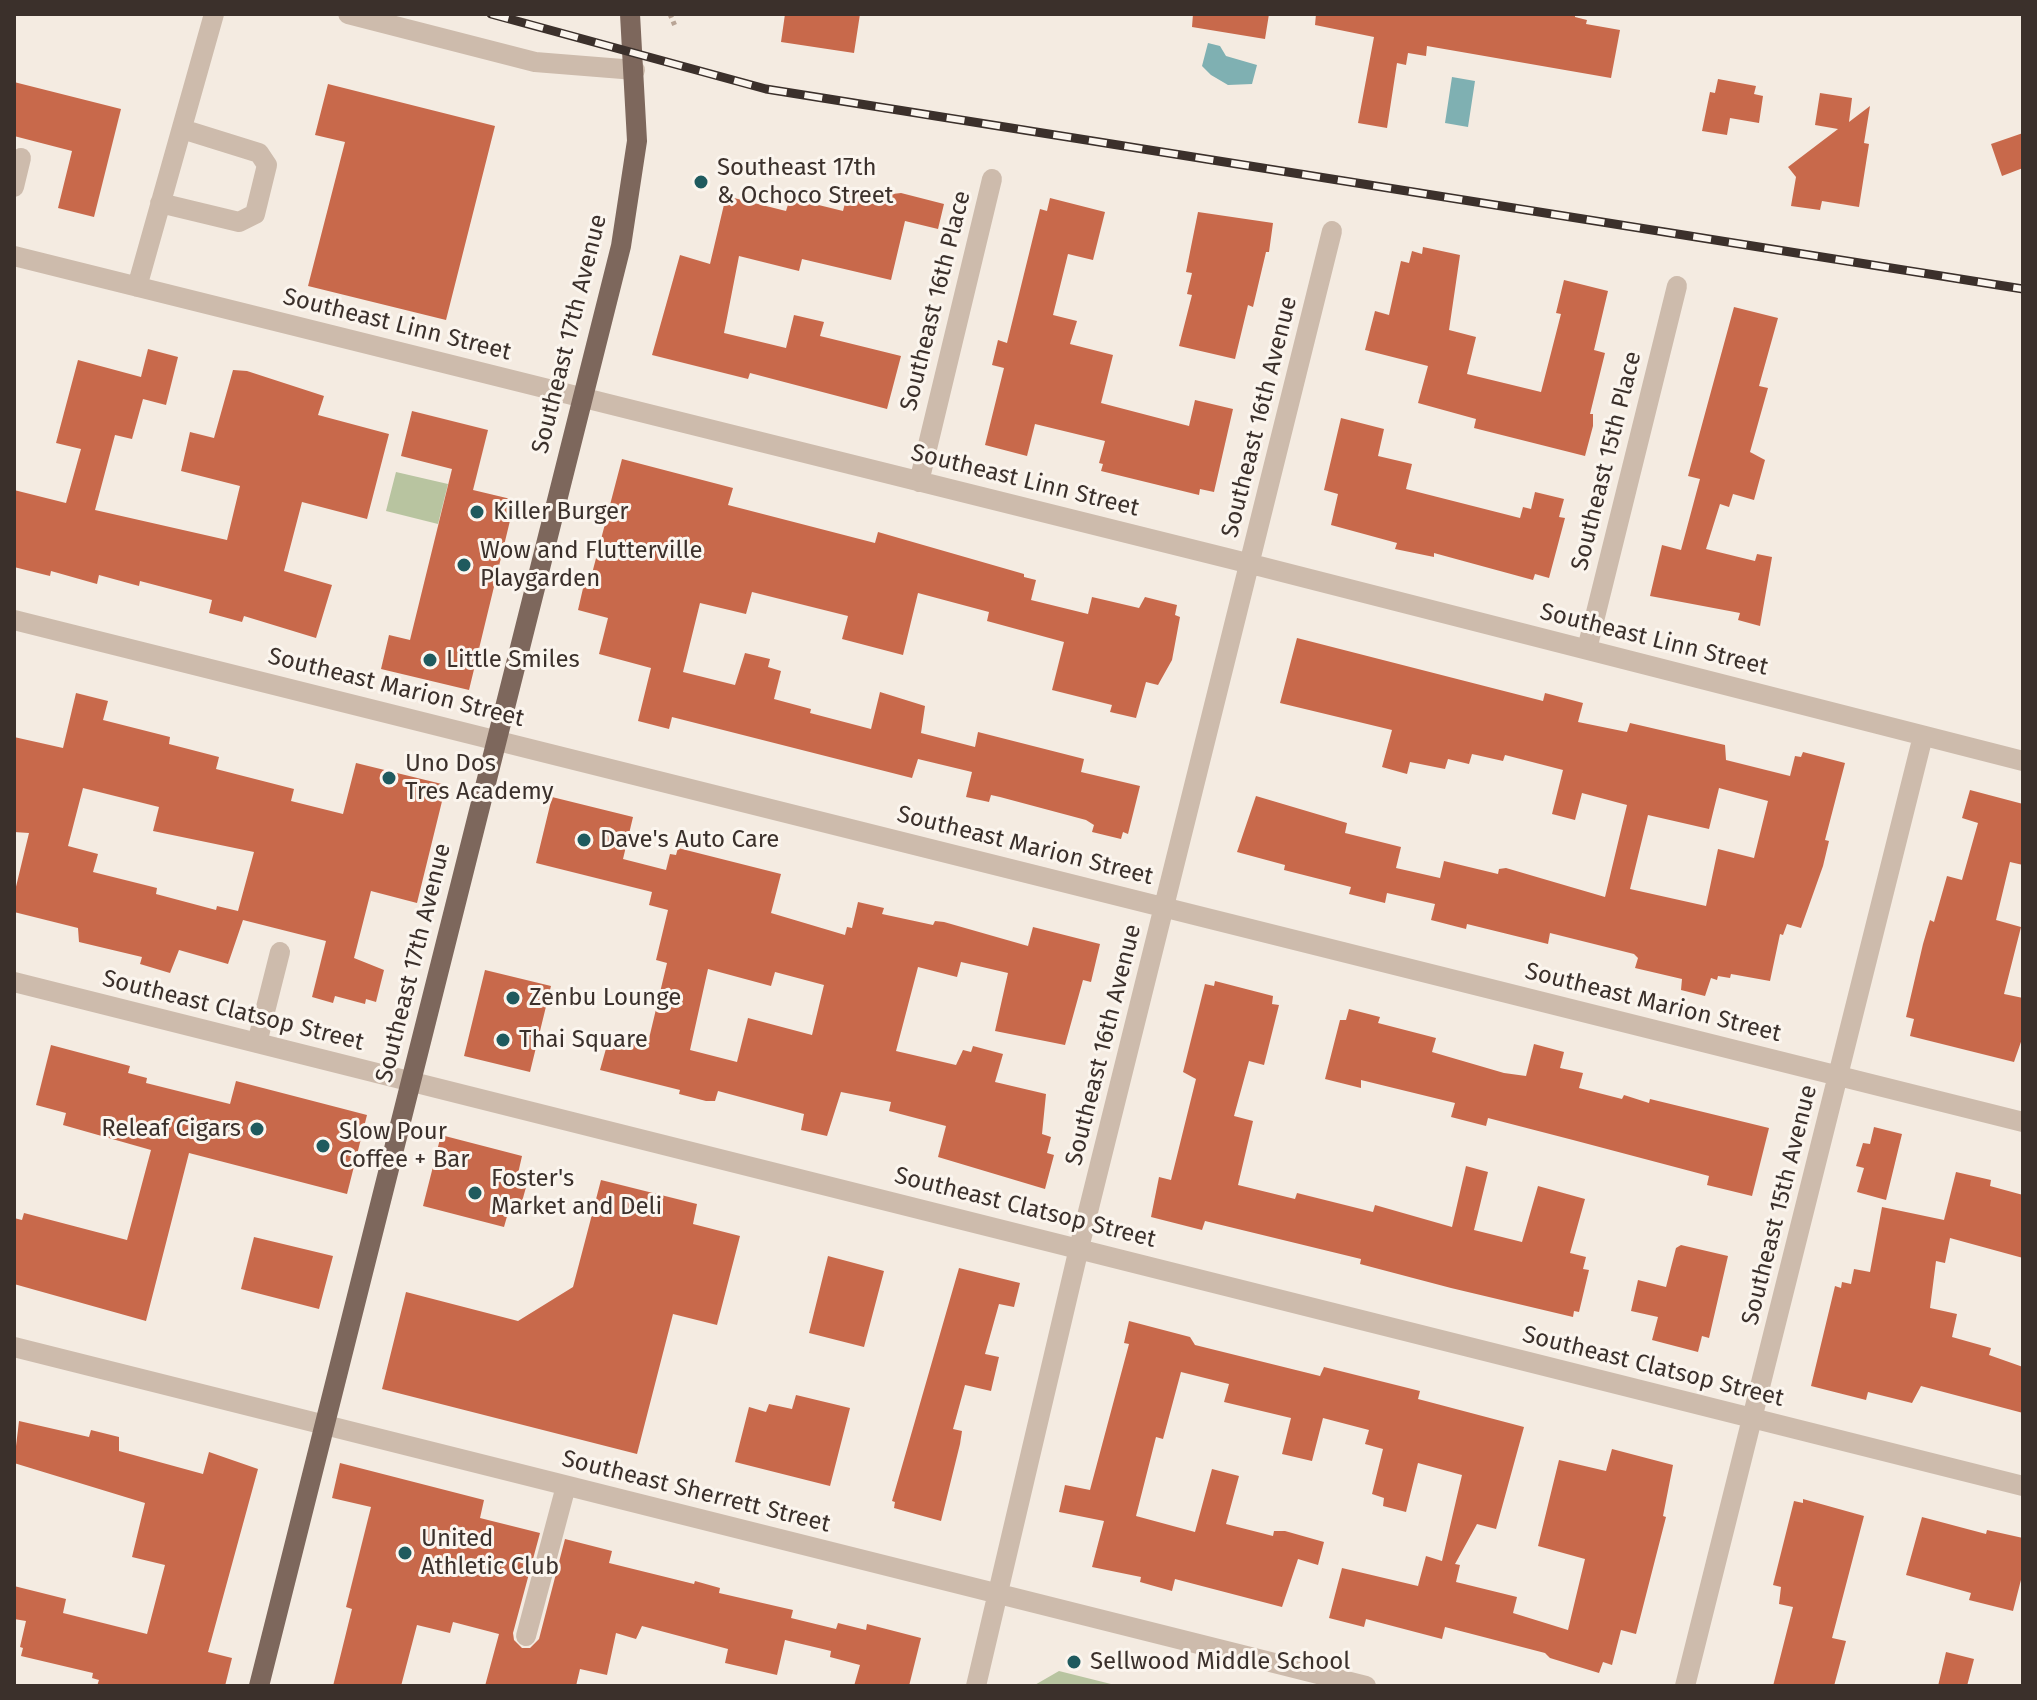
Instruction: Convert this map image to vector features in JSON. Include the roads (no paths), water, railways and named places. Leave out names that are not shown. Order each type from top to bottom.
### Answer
[{"type":"main road","name":"Southeast 17th Avenue","points":[[259,1686],[632,188],[637,141],[630,14]]},
{"type":"street","points":[[137,287],[214,14]]},
{"type":"street","points":[[348,14],[535,62],[635,70]]},
{"type":"street","points":[[160,203],[239,222],[255,214],[267,165],[259,153],[182,129]]},
{"type":"street","points":[[14,187],[21,158]]},
{"type":"street","name":"Southeast 16th Place","points":[[919,482],[992,179]]},
{"type":"street","name":"Southeast 16th Avenue","points":[[976,1686],[1000,1596],[1079,1248],[1332,231]]},
{"type":"street","name":"Southeast Linn Street","points":[[14,256],[1251,564],[2023,761]]},
{"type":"street","name":"Southeast 15th Place","points":[[1587,649],[1677,286]]},
{"type":"street","name":"Southeast Marion Street","points":[[14,620],[2023,1122]]},
{"type":"street","name":"Southeast 15th Avenue","points":[[1685,1686],[1923,736]]},
{"type":"street","points":[[257,1043],[280,952]]},
{"type":"street","name":"Southeast Clatsop Street","points":[[14,982],[2023,1486]]},
{"type":"street","name":"Southeast Sherrett Street","points":[[14,1347],[1366,1686]]},
{"type":"street","points":[[526,1636],[566,1486]]},
{"type":"water","points":[[1208,43],[1220,46],[1226,56],[1257,65],[1252,84],[1228,85],[1211,75],[1202,66]]},
{"type":"water","points":[[1452,77],[1475,81],[1468,127],[1445,123]]},
{"type":"railway","points":[[491,14],[766,89],[2023,289]]},
{"type":"place","name":"Southeast 17th & Ochoco Street","points":[[701,182]]},
{"type":"place","name":"Killer Burger","points":[[477,512]]},
{"type":"place","name":"Wow and Flutterville Playgarden","points":[[464,565]]},
{"type":"place","name":"Little Smiles","points":[[430,660]]},
{"type":"place","name":"Uno Dos Tres Academy","points":[[389,778]]},
{"type":"place","name":"Dave's Auto Care","points":[[584,840]]},
{"type":"place","name":"Zenbu Lounge","points":[[513,998]]},
{"type":"place","name":"Thai Square","points":[[503,1040]]},
{"type":"place","name":"Releaf Cigars","points":[[257,1129]]},
{"type":"place","name":"Slow Pour Coffee + Bar","points":[[323,1146]]},
{"type":"place","name":"Foster's Market and Deli","points":[[475,1193]]},
{"type":"place","name":"United Athletic Club","points":[[405,1553]]},
{"type":"place","name":"Sellwood Middle School","points":[[1074,1662]]}]
